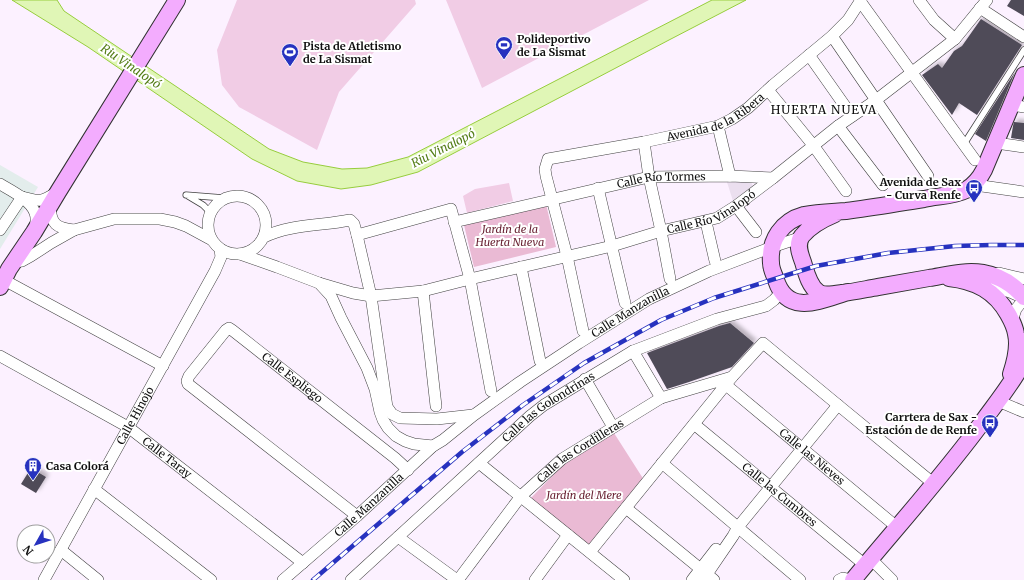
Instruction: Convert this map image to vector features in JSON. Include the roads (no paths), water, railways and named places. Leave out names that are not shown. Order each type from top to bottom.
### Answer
[{"type":"street","points":[[6,276],[177,0]]},
{"type":"street","points":[[919,0],[934,20],[955,40]]},
{"type":"street","points":[[860,1],[975,160]]},
{"type":"street","name":"Avenida de la Ribera","points":[[552,200],[545,169],[548,159],[644,142],[718,126],[732,119],[748,108],[832,36],[848,20],[860,1]]},
{"type":"street","points":[[984,4],[1024,37]]},
{"type":"street","name":"Calle Río Vinalopó","points":[[240,254],[319,283],[353,293],[371,296],[422,292],[470,279],[612,246],[661,231],[706,222],[717,218],[736,206],[773,178],[812,145],[876,100],[955,40],[984,4]]},
{"type":"street","points":[[832,36],[928,176]]},
{"type":"street","points":[[810,55],[852,116]]},
{"type":"street","points":[[848,292],[813,302],[798,303],[792,301],[780,292],[771,264],[772,247],[778,232],[784,225],[803,215],[846,211],[957,193],[966,190],[980,177],[996,143],[1018,106],[1024,75]]},
{"type":"street","points":[[768,90],[812,145],[846,191]]},
{"type":"street","points":[[718,126],[730,176]]},
{"type":"street","points":[[838,126],[883,185]]},
{"type":"street","points":[[644,142],[649,177],[670,279]]},
{"type":"street","points":[[996,143],[1024,147]]},
{"type":"street","name":"Calle Río Tormes","points":[[454,222],[649,177],[730,176],[773,178]]},
{"type":"street","points":[[976,182],[982,186],[1024,192]]},
{"type":"street","points":[[0,184],[22,197],[32,206],[35,212],[36,220],[34,232]]},
{"type":"street","points":[[598,188],[625,303]]},
{"type":"street","points":[[22,197],[42,201],[58,192]]},
{"type":"street","points":[[289,228],[267,218],[252,199],[234,195],[218,201],[214,206],[209,216],[207,230],[214,245],[226,253],[240,254],[255,248],[262,239],[275,232],[289,228],[350,220],[354,224],[358,235],[371,296]]},
{"type":"street","points":[[0,230],[22,197]]},
{"type":"street","points":[[552,200],[567,256],[583,331]]},
{"type":"street","points":[[50,206],[50,213],[60,228],[74,230]]},
{"type":"street","points":[[736,206],[756,232]]},
{"type":"street","points":[[358,235],[451,209],[470,279],[490,392]]},
{"type":"street","points":[[846,211],[824,219],[810,228],[800,241],[800,256],[810,282],[821,294],[848,292],[963,272],[980,279],[999,278],[1007,281],[1019,291],[1024,298],[1016,310],[1012,321]]},
{"type":"street","points":[[264,214],[266,229],[261,246],[264,255],[271,265]]},
{"type":"street","points":[[186,226],[195,226],[209,216]]},
{"type":"street","points":[[6,276],[22,261],[74,230],[114,219],[160,219],[175,222],[186,226],[210,239]]},
{"type":"street","points":[[706,222],[715,261]]},
{"type":"street","name":"Calle Manzanilla","points":[[283,580],[357,516],[433,446],[443,440],[474,415],[579,343],[649,299],[709,271],[802,237]]},
{"type":"street","name":"Calle Hinojo","points":[[44,580],[215,271],[221,256],[220,249]]},
{"type":"street","points":[[521,267],[540,361]]},
{"type":"street","points":[[980,279],[991,272],[998,272],[1024,279]]},
{"type":"street","points":[[6,276],[162,366]]},
{"type":"street","points":[[980,279],[988,291],[1000,302],[1012,321],[1016,335],[1016,352],[1012,370],[1000,399]]},
{"type":"street","points":[[319,283],[331,296],[373,381],[380,412],[388,428],[396,436],[405,441],[414,444],[433,446]]},
{"type":"street","points":[[422,292],[436,406]]},
{"type":"street","name":"Calle las Golondrinas","points":[[351,580],[540,408],[633,351],[717,319],[766,306],[774,300],[780,292]]},
{"type":"street","points":[[336,306],[344,296],[353,293]]},
{"type":"street","name":"Calle Manzanilla","points":[[371,296],[386,404],[390,412],[400,418],[437,419],[474,415]]},
{"type":"street","name":"Calle Espliego","points":[[357,516],[188,384],[187,381],[189,376],[226,330],[229,328],[389,453],[408,470]]},
{"type":"street","points":[[590,552],[729,381],[764,343],[934,484]]},
{"type":"street","points":[[633,351],[661,398]]},
{"type":"street","name":"Calle Taray","points":[[0,356],[128,427],[303,563]]},
{"type":"street","points":[[839,580],[843,578],[852,580],[898,528],[966,444],[1023,367]]},
{"type":"street","points":[[586,379],[613,427]]},
{"type":"street","name":"Calle las Cordilleras","points":[[457,580],[521,496],[562,459],[661,398],[729,381]]},
{"type":"street","name":"Calle las Nieves","points":[[729,381],[803,448],[898,528]]},
{"type":"street","points":[[1000,399],[1024,412]]},
{"type":"street","points":[[692,580],[706,576],[733,536],[736,526],[838,405]]},
{"type":"street","name":"Calle las Cumbres","points":[[694,424],[892,580]]},
{"type":"street","points":[[479,463],[624,580]]},
{"type":"street","points":[[662,464],[800,580]]},
{"type":"street","points":[[94,488],[211,580]]},
{"type":"street","points":[[626,508],[706,576]]},
{"type":"street","points":[[535,580],[568,535]]},
{"type":"street","points":[[398,537],[457,580]]},
{"type":"street","points":[[61,550],[98,580]]},
{"type":"lane","points":[[964,144],[1024,50]]},
{"type":"lane","points":[[209,216],[203,205],[186,195],[224,198]]},
{"type":"water","name":"Riu Vinalopó","points":[[12,0],[57,0],[64,11],[269,149],[303,162],[342,169],[367,168],[408,157],[712,0],[746,0],[418,172],[371,185],[341,189],[297,181],[252,159],[88,47]]},
{"type":"railway","points":[[313,580],[462,452],[523,405],[584,363],[661,320],[714,298],[816,266],[888,253],[955,246],[1024,245]]},
{"type":"place","name":"Polideportivo de La Sismat","points":[[504,60]]},
{"type":"place","name":"Pista de Atletismo de La Sismat","points":[[290,67]]},
{"type":"place","name":"Avenida de Sax - Curva Renfe","points":[[974,203]]},
{"type":"place","name":"Carrtera de Sax - Estación de de Renfe","points":[[990,438]]},
{"type":"place","name":"Casa Colorá","points":[[33,481]]},
{"type":"district","name":"HUERTA NUEVA","points":[[824,109]]},
{"type":"park label","name":"Jardín de la Huerta Nueva","points":[[510,235]]},
{"type":"park label","name":"Jardín del Mere","points":[[584,495]]}]
